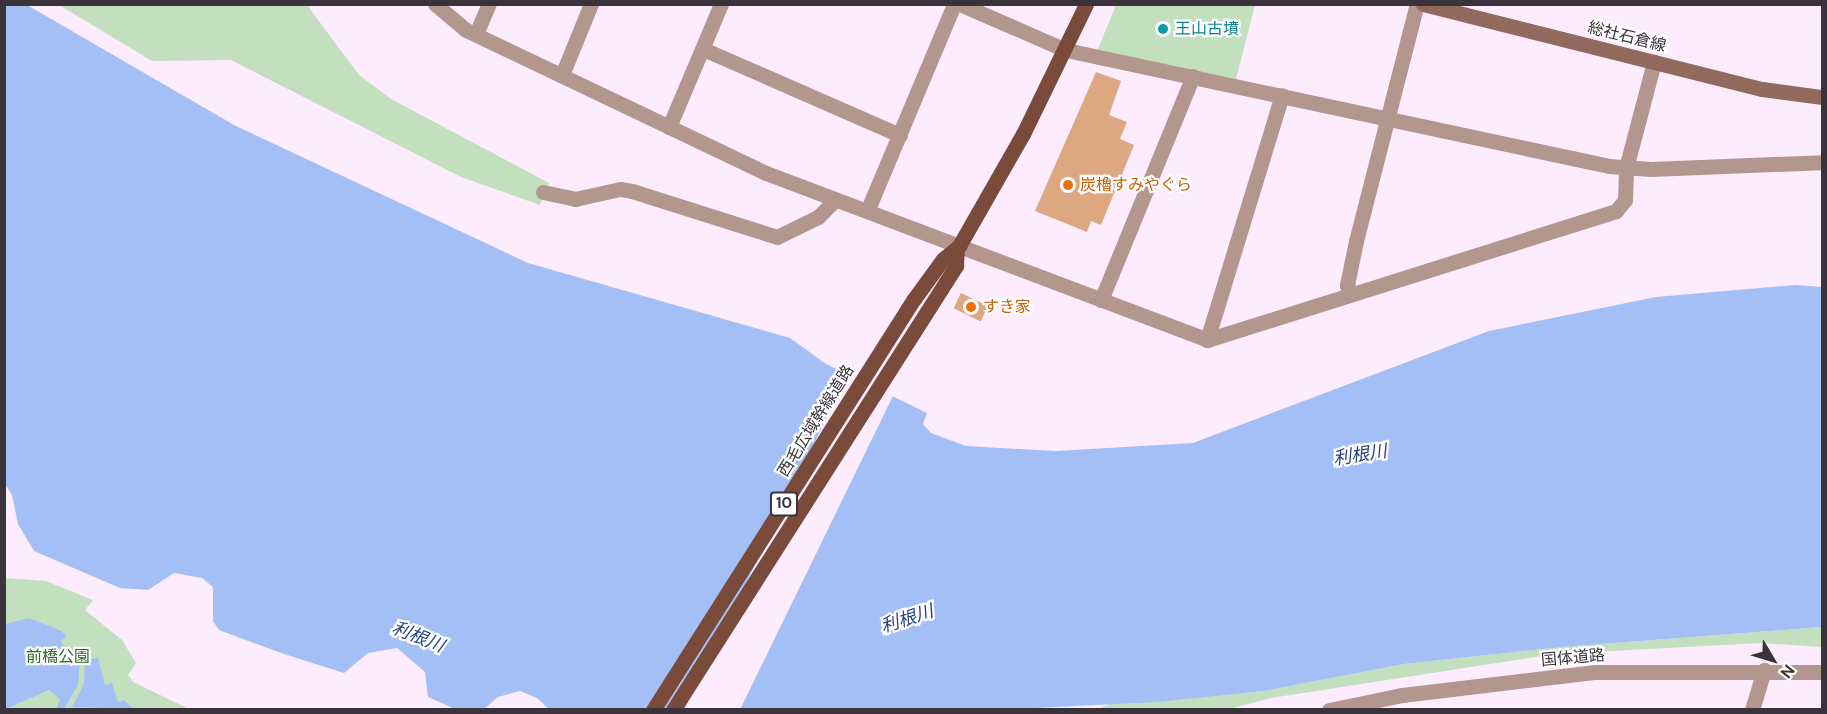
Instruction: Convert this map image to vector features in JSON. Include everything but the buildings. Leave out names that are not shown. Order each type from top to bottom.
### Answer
[{"type":"main road","name":"西毛広域幹線道路","points":[[653,710],[914,299],[943,259],[958,247],[1005,169],[1066,50],[1086,4]]},
{"type":"main road","name":"総社石倉線","points":[[1423,4],[1762,89],[1822,97]]},
{"type":"main road","name":"西毛広域幹線道路","points":[[674,710],[956,266],[958,247]]},
{"type":"street","points":[[435,4],[476,34],[766,173],[835,200],[868,209],[958,247],[1207,340],[1616,211],[1625,201],[1626,168],[1654,63]]},
{"type":"street","points":[[476,34],[489,4]]},
{"type":"street","points":[[562,75],[591,4]]},
{"type":"street","points":[[669,127],[722,4]]},
{"type":"street","points":[[868,209],[954,4]]},
{"type":"street","points":[[960,4],[1066,50],[1626,168],[1822,162]]},
{"type":"street","points":[[1351,294],[1347,285],[1356,241],[1417,4]]},
{"type":"street","points":[[703,49],[900,135]]},
{"type":"street","points":[[1101,300],[1193,76]]},
{"type":"street","points":[[1207,340],[1282,95]]},
{"type":"street","points":[[543,192],[575,199],[620,189],[632,191],[777,237],[818,217],[835,200]]},
{"type":"street","points":[[1752,710],[1764,670]]},
{"type":"street","name":"国体道路","points":[[1329,710],[1402,695],[1596,672],[1764,670],[1822,672]]},
{"type":"green space","points":[[59,5],[307,5],[359,75],[391,99],[549,183],[540,205],[461,177],[231,60],[152,61]]},
{"type":"green space","points":[[1116,5],[1255,5],[1236,79],[1097,51]]},
{"type":"green space","name":"前橋公園","points":[[4,578],[46,581],[93,600],[85,610],[122,640],[136,663],[128,675],[133,682],[189,709],[5,709]]},
{"type":"green space","points":[[1822,627],[1822,647],[1761,643],[1555,654],[1271,698],[1229,709],[1095,710],[1110,704],[1264,691],[1404,664],[1562,647]]},
{"type":"water","name":"利根川","points":[[5,5],[27,5],[234,125],[528,263],[790,338],[826,364],[927,413],[923,424],[931,433],[966,446],[1056,451],[1193,443],[1489,331],[1656,297],[1796,285],[1822,287],[1822,627],[1562,647],[1404,664],[1264,691],[1156,702],[994,710],[550,710],[537,698],[520,691],[498,697],[484,709],[455,709],[428,697],[425,672],[397,648],[368,653],[344,673],[284,654],[219,630],[213,621],[213,587],[202,578],[174,573],[148,590],[120,588],[34,551],[18,524],[12,495],[5,484]]},
{"type":"water","points":[[29,618],[62,631],[66,636],[61,641],[71,661],[80,660],[78,685],[64,709],[56,709],[60,699],[49,690],[5,709],[5,624]]},
{"type":"water","points":[[98,658],[105,685],[112,683],[118,702],[124,700],[134,709],[72,707],[84,684],[85,660]]},
{"type":"pier","points":[[849,372],[894,394],[740,710],[684,710]]},
{"type":"place","name":"王山古墳","points":[[1163,29]]},
{"type":"place","name":"炭櫓すみやぐら","points":[[1068,185]]},
{"type":"place","name":"すき家","points":[[971,307]]}]
